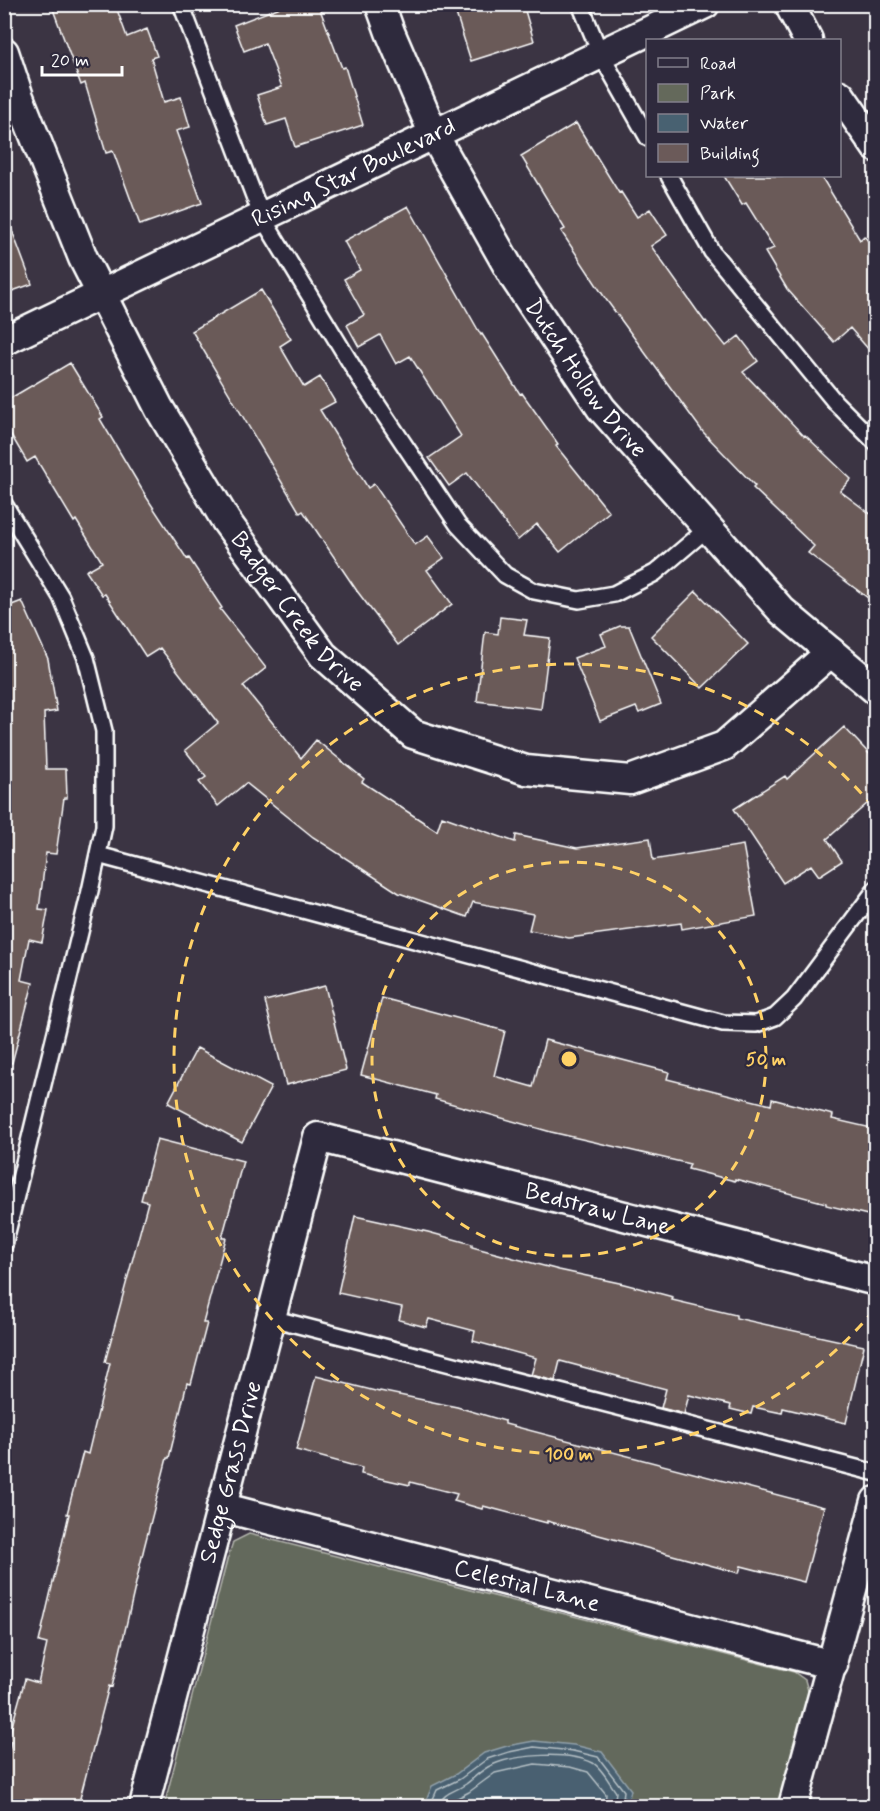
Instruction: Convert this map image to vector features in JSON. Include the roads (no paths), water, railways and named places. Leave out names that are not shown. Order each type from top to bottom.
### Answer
[{"type":"street","name":"Dutch Hollow Drive","points":[[380,4],[434,135],[514,277],[600,408],[782,611],[876,690]]},
{"type":"street","name":"Rising Star Boulevard","points":[[4,341],[705,4]]},
{"type":"street","points":[[789,4],[806,39]]},
{"type":"street","name":"Badger Creek Drive","points":[[4,52],[56,194],[83,258],[159,408],[226,521],[323,655],[413,734],[526,770],[630,780],[724,746],[831,652]]},
{"type":"street","points":[[841,96],[876,147]]},
{"type":"street","name":"Bedstraw Lane","points":[[318,1137],[876,1281]]},
{"type":"street","name":"Sedge Grass Drive","points":[[144,1806],[318,1137]]},
{"type":"street","points":[[794,1806],[876,1501]]},
{"type":"street","name":"Celestial Lane","points":[[221,1507],[833,1665]]},
{"type":"lane","points":[[181,4],[262,217],[359,377],[458,525],[505,574],[534,591],[579,600],[614,594],[655,573],[708,528]]},
{"type":"lane","points":[[580,4],[601,55],[646,134]]},
{"type":"lane","points":[[670,177],[712,252],[835,402],[876,443]]},
{"type":"lane","points":[[4,504],[61,597],[86,658],[104,731],[104,826],[4,1245]]},
{"type":"lane","points":[[98,855],[711,1020],[745,1024],[756,1024],[775,1017],[794,999],[876,889]]},
{"type":"lane","points":[[270,1318],[876,1473]]},
{"type":"water","points":[[534,1741],[574,1745],[602,1752],[631,1790],[627,1806],[424,1806],[432,1786],[456,1774],[484,1753]]}]
